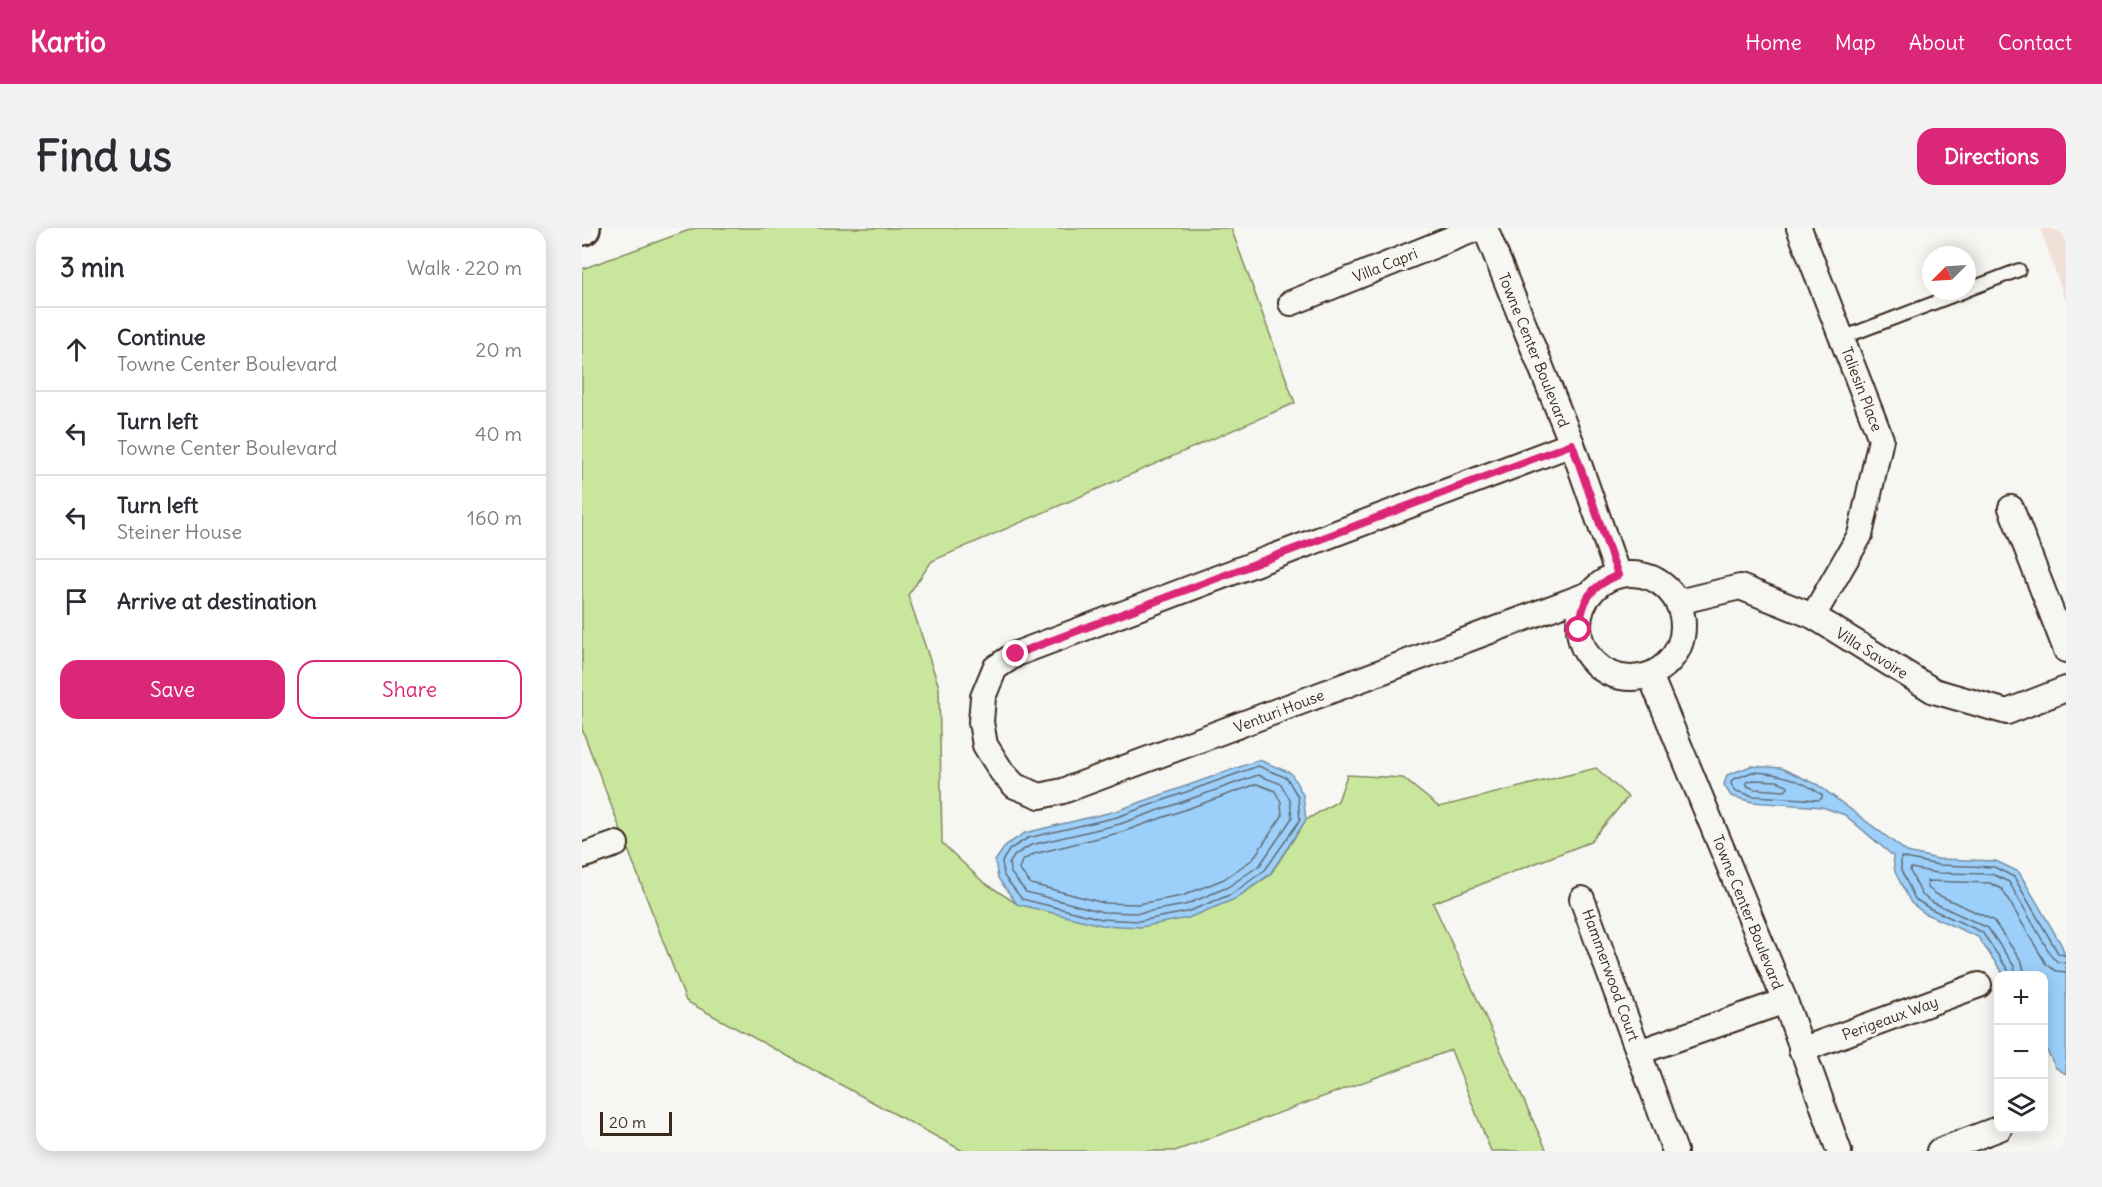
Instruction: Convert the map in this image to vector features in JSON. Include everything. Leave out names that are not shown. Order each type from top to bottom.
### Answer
[{"type":"street","name":"Villa Capri","points":[[1292,303],[1478,228]]},
{"type":"street","name":"Towne Center Boulevard","points":[[1485,228],[1572,444],[1618,575]]},
{"type":"street","name":"Taliesin Place","points":[[1799,228],[1881,439],[1860,535],[1813,616]]},
{"type":"street","name":"Venturi House","points":[[1572,444],[1016,654],[995,668],[983,697],[981,722],[985,745],[1015,786],[1040,796],[1063,791],[1589,594]]},
{"type":"street","points":[[2011,507],[2066,650]]},
{"type":"street","points":[[1641,574],[1663,584],[1678,602],[1683,630],[1673,657],[1650,675],[1631,678],[1612,675],[1596,664],[1584,649],[1579,630],[1581,611],[1589,594],[1602,582],[1618,575],[1641,574]]},
{"type":"street","name":"Villa Savoire","points":[[1678,602],[1740,587],[1813,616],[1934,691],[2007,712],[2066,689]]},
{"type":"street","name":"Towne Center Boulevard","points":[[1650,675],[1785,1001],[1839,1151]]},
{"type":"street","points":[[582,856],[616,844]]},
{"type":"street","name":"Hammerwood Court","points":[[1582,899],[1676,1151]]},
{"type":"street","name":"Perigeaux Way","points":[[1801,1050],[1979,985]]},
{"type":"street","name":"Hammerwood Court","points":[[1640,1052],[1785,1001]]},
{"type":"street","points":[[1939,1151],[1994,1130]]},
{"type":"lane","points":[[1976,287],[2019,270]]},
{"type":"lane","points":[[1842,338],[1942,300]]},
{"type":"shaded area","points":[[2040,228],[2066,228],[2066,302]]},
{"type":"green space","points":[[695,228],[1231,228],[1295,403],[932,561],[908,595],[939,687],[942,843],[982,881],[1017,904],[1235,899],[1270,875],[1306,820],[1338,801],[1347,775],[1403,778],[1439,807],[1596,768],[1628,797],[1590,842],[1433,903],[1547,1151],[1491,1151],[1451,1050],[1175,1151],[963,1151],[686,1001],[582,729],[582,269]]},
{"type":"water","points":[[1259,760],[1291,773],[1303,795],[1306,820],[1270,874],[1235,899],[1188,918],[1140,927],[1101,925],[1017,904],[998,878],[995,861],[1006,845],[1025,833],[1116,811]]},
{"type":"water","points":[[1751,766],[1781,768],[1818,785],[1907,852],[1938,859],[1996,861],[2019,872],[2061,944],[2066,957],[2066,1074],[2056,1068],[2048,1053],[2048,971],[2001,971],[1978,937],[1926,914],[1911,903],[1895,872],[1893,856],[1845,815],[1822,807],[1752,802],[1731,796],[1724,785],[1727,775]]},
{"type":"route","points":[[1016,654],[1572,444],[1618,575],[1602,582],[1589,594],[1581,611],[1579,630]]}]
